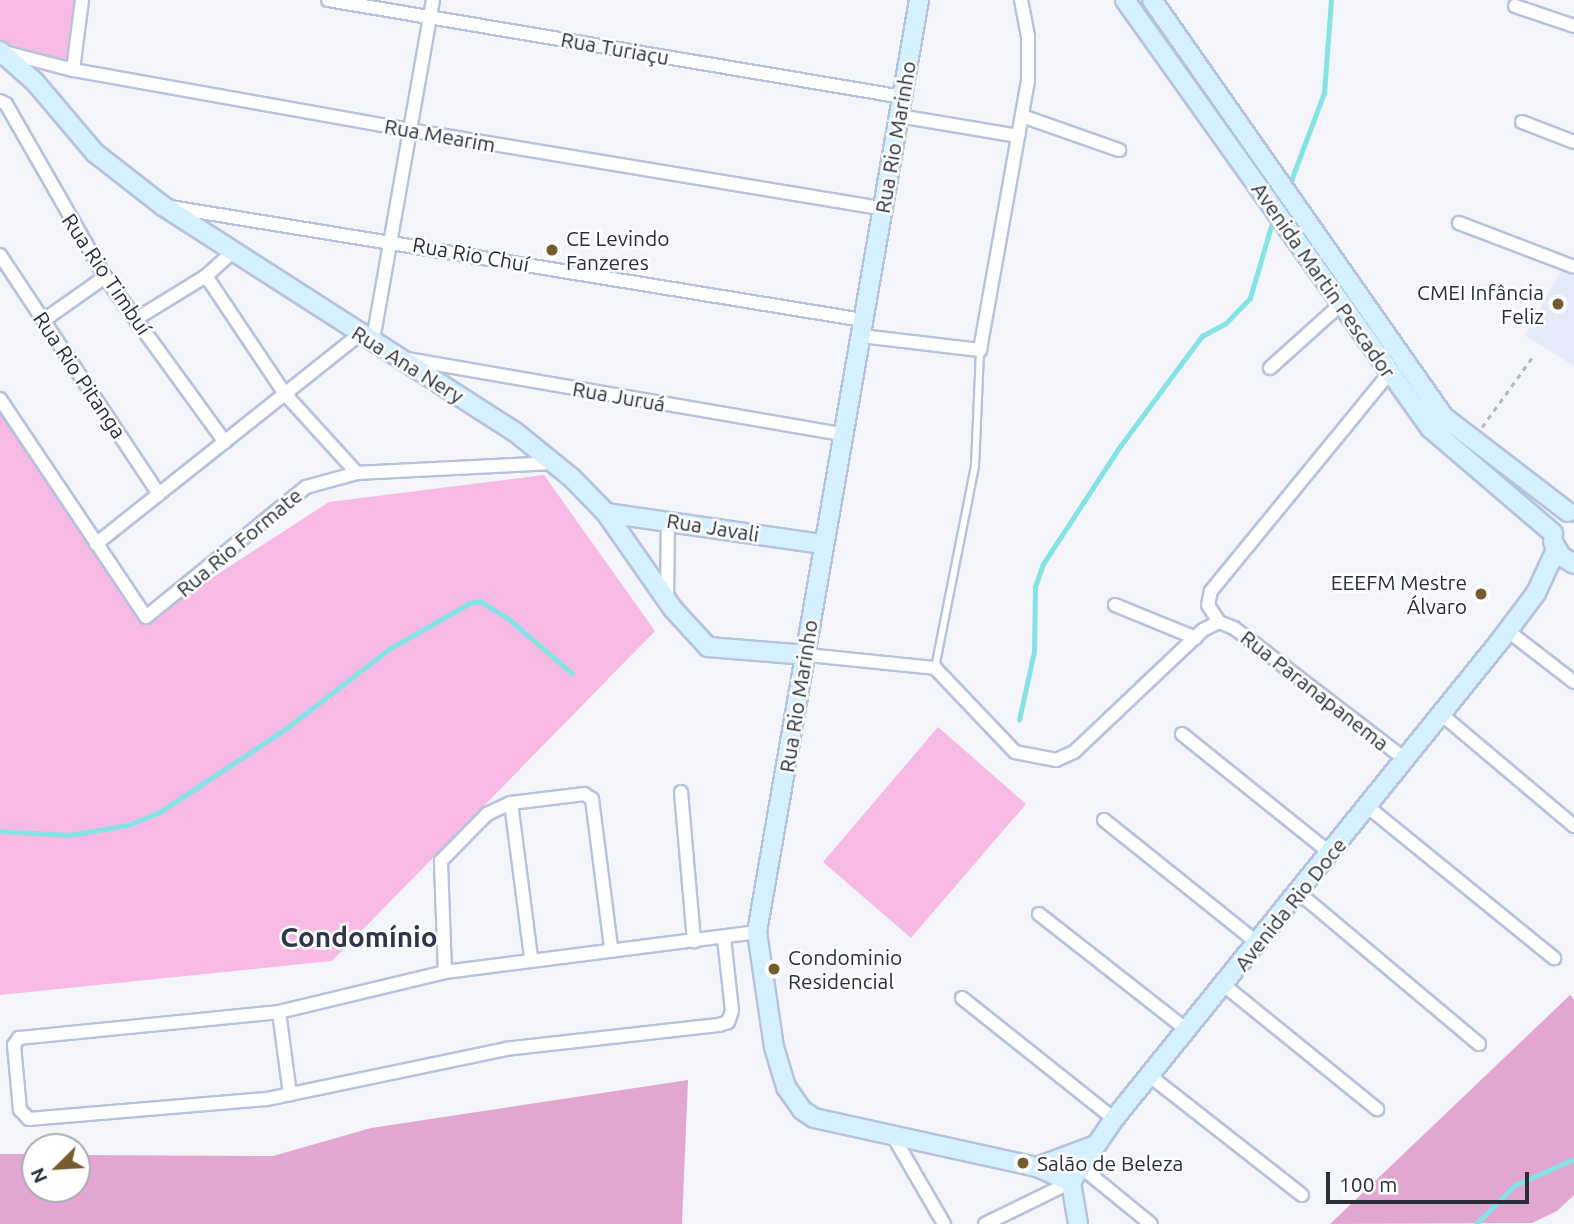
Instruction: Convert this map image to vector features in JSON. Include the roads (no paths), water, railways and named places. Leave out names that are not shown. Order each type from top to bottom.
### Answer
[{"type":"street","points":[[73,70],[82,0]]},
{"type":"street","name":"Rua Turiaçu","points":[[328,0],[903,97]]},
{"type":"street","points":[[0,399],[96,544],[285,394],[367,337],[390,240],[433,0]]},
{"type":"street","name":"Rua Rio Marinho","points":[[919,0],[821,544],[807,655],[757,933],[774,1047],[793,1102],[814,1118],[1076,1174]]},
{"type":"street","points":[[980,351],[1018,136],[1029,55],[1021,0]]},
{"type":"street","name":"Avenida Martin Pescador","points":[[1125,0],[1438,438],[1554,542],[1574,564]]},
{"type":"street","name":"Avenida Martin Pescador","points":[[1152,0],[1432,402],[1472,441],[1571,511]]},
{"type":"street","points":[[1515,6],[1574,26]]},
{"type":"street","name":"Rua Mearim","points":[[0,51],[73,70],[409,130],[881,208]]},
{"type":"street","name":"Rua Ana Nery","points":[[0,51],[35,82],[95,153],[163,206],[514,431],[553,463],[606,513],[667,598],[708,647],[807,655]]},
{"type":"street","name":"Rua Rio Timbuí","points":[[0,102],[6,104],[105,277],[225,442]]},
{"type":"street","points":[[899,116],[1018,136]]},
{"type":"street","points":[[1021,116],[1119,150]]},
{"type":"street","points":[[1522,122],[1574,142]]},
{"type":"street","name":"Rua Rio Chuí","points":[[163,206],[390,240],[980,351]]},
{"type":"street","points":[[1459,223],[1574,267]]},
{"type":"street","points":[[136,319],[206,276],[233,252]]},
{"type":"street","name":"Rua Rio Pitanga","points":[[0,255],[5,274],[44,320],[159,494]]},
{"type":"street","points":[[206,276],[285,394],[357,474],[553,463]]},
{"type":"street","points":[[44,320],[105,277]]},
{"type":"street","points":[[1270,368],[1341,304]]},
{"type":"street","name":"Rua Juruá","points":[[397,357],[842,435]]},
{"type":"street","points":[[1219,622],[1208,605],[1211,591],[1390,372]]},
{"type":"street","name":"Rua Rio Formate","points":[[96,544],[146,617],[306,487],[357,474]]},
{"type":"street","name":"Avenida Rio Doce","points":[[1536,593],[1554,542],[1571,511]]},
{"type":"street","name":"Rua Javali","points":[[606,513],[821,544]]},
{"type":"street","points":[[667,598],[668,520]]},
{"type":"street","name":"Avenida Rio Doce","points":[[1076,1174],[1114,1119],[1259,944],[1536,593],[1574,564]]},
{"type":"street","points":[[1115,605],[1196,638]]},
{"type":"street","name":"Rua Paranapanema","points":[[935,668],[1015,752],[1056,760],[1074,752],[1196,638],[1219,622],[1234,628],[1405,760]]},
{"type":"street","points":[[1508,631],[1574,682]]},
{"type":"street","points":[[807,655],[935,668]]},
{"type":"street","points":[[1440,715],[1574,826]]},
{"type":"street","points":[[1182,734],[1331,854]]},
{"type":"street","points":[[681,792],[694,941]]},
{"type":"street","points":[[444,972],[441,861],[486,814],[512,803],[584,794],[592,799],[611,948]]},
{"type":"street","points":[[512,803],[531,958]]},
{"type":"street","points":[[1368,807],[1554,958]]},
{"type":"street","points":[[1104,820],[1259,944]]},
{"type":"street","points":[[1299,893],[1479,1044]]},
{"type":"street","points":[[1039,914],[1187,1030]]},
{"type":"street","points":[[724,938],[732,1011],[724,1023],[506,1049],[290,1094],[29,1119],[20,1110],[13,1045],[19,1038],[279,1012],[444,972],[611,948],[757,933]]},
{"type":"street","points":[[1224,986],[1377,1109]]},
{"type":"street","points":[[962,998],[1114,1119]]},
{"type":"street","points":[[279,1012],[290,1094]]},
{"type":"street","points":[[1150,1076],[1303,1195]]},
{"type":"street","points":[[893,1136],[944,1224]]},
{"type":"street","points":[[1037,1167],[1096,1145]]},
{"type":"street","points":[[985,1224],[1076,1174]]},
{"type":"street","points":[[1076,1174],[1078,1224]]},
{"type":"street","points":[[1076,1174],[1151,1224]]},
{"type":"lane","points":[[935,668],[975,466],[980,351]]},
{"type":"waterway","points":[[1289,186],[1324,93],[1331,0]]},
{"type":"waterway","points":[[1019,720],[1034,652],[1035,587],[1043,564],[1121,445],[1202,336],[1225,324],[1250,298],[1271,226]]},
{"type":"waterway","points":[[0,831],[69,835],[128,825],[160,812],[284,730],[389,649],[470,603],[480,601],[509,619],[572,673]]},
{"type":"waterway","points":[[1476,1224],[1515,1185],[1574,1159]]},
{"type":"place","name":"CE Levindo Fanzeres","points":[[552,250]]},
{"type":"place","name":"CMEI Infância Feliz","points":[[1558,304]]},
{"type":"place","name":"EEEFM Mestre Álvaro","points":[[1481,594]]},
{"type":"place","name":"Condominio Residencial","points":[[774,969]]},
{"type":"place","name":"Salão de Beleza","points":[[1023,1163]]},
{"type":"district","name":"Condomínio","points":[[359,937]]}]
